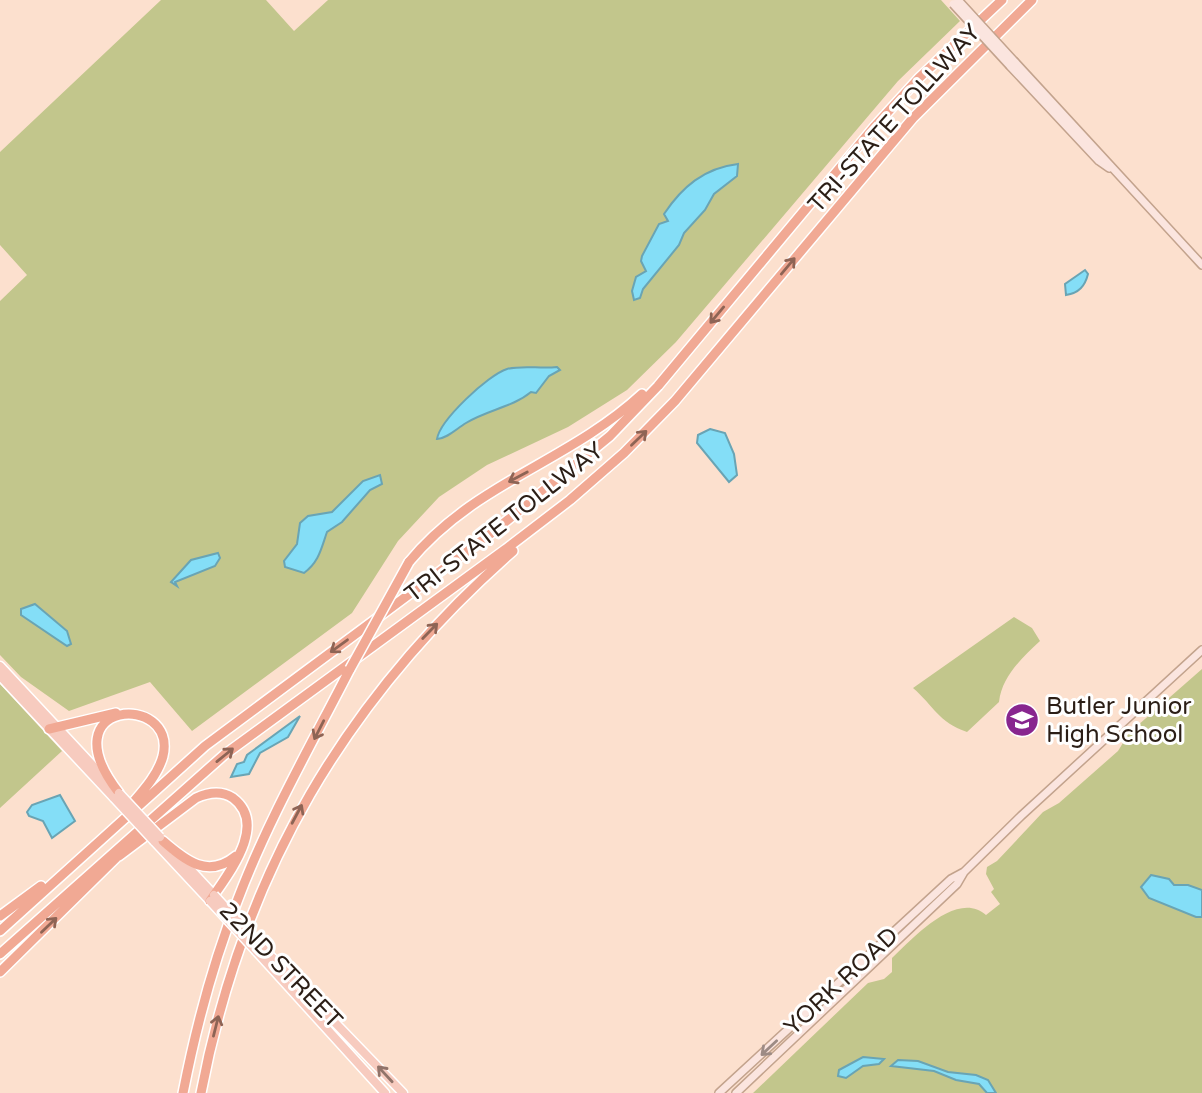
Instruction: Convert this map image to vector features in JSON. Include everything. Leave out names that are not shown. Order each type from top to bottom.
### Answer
[{"type":"highway","name":"TRI-STATE TOLLWAY","points":[[0,930],[108,831],[236,722],[557,482],[610,436],[689,349],[875,126],[919,78],[1002,0]]},
{"type":"highway","name":"TRI-STATE TOLLWAY","points":[[0,954],[173,799],[258,728],[570,500],[658,419],[913,118],[1032,0]]},
{"type":"highway","points":[[183,1093],[209,984],[237,899],[269,827],[409,562],[440,527],[468,505],[602,429],[689,349]]},
{"type":"highway","points":[[201,1093],[222,1005],[249,920],[287,832],[326,765],[376,693],[422,638],[500,562],[570,500]]},
{"type":"highway","points":[[117,796],[97,760],[96,738],[108,722],[128,712]]},
{"type":"highway","points":[[52,727],[128,712],[139,714],[156,726],[162,736],[164,754],[149,782],[108,831]]},
{"type":"highway","points":[[119,856],[201,796],[219,793],[234,799],[245,815],[247,831],[240,853],[212,898]]},
{"type":"highway","points":[[0,970],[23,951],[173,799]]},
{"type":"highway","points":[[159,840],[188,861],[207,868],[220,866],[240,853]]},
{"type":"highway","points":[[0,916],[78,858]]},
{"type":"main road","points":[[953,1],[1099,161],[1112,170],[1202,265]]},
{"type":"main road","name":"YORK ROAD","points":[[736,1093],[957,884],[964,872],[1202,650]]},
{"type":"main road","points":[[0,666],[52,727]]},
{"type":"main road","points":[[0,676],[52,727]]},
{"type":"main road","name":"22ND STREET","points":[[52,727],[259,948],[403,1093]]},
{"type":"main road","name":"YORK ROAD","points":[[719,1093],[951,878],[964,872]]},
{"type":"main road","name":"22ND STREET","points":[[259,948],[385,1093]]},
{"type":"green space","points":[[161,0],[266,0],[294,31],[328,0],[941,0],[960,21],[898,81],[676,342],[627,390],[568,427],[487,465],[439,497],[398,541],[352,613],[192,731],[150,682],[69,711],[21,677],[0,655],[0,301],[27,275],[0,245],[0,152]]},
{"type":"green space","points":[[1014,617],[1032,628],[1040,641],[1009,676],[999,702],[967,732],[957,728],[913,688]]},
{"type":"green space","points":[[1202,669],[1202,1093],[753,1093],[868,983],[884,979],[892,972],[892,958],[923,929],[949,912],[962,908],[974,909],[986,915],[1000,904],[991,892],[994,889],[986,874],[987,867],[997,861],[1043,812],[1059,803],[1118,751],[1129,733]]},
{"type":"green space","points":[[0,684],[62,751],[0,808]]},
{"type":"water","points":[[738,164],[737,176],[714,194],[705,210],[684,233],[679,245],[643,289],[640,298],[634,300],[632,291],[636,277],[646,271],[641,261],[642,256],[659,224],[668,221],[664,214],[671,204],[686,187],[704,174]]},
{"type":"water","points":[[1085,270],[1088,274],[1083,285],[1078,291],[1066,295],[1065,284]]},
{"type":"water","points":[[557,367],[560,370],[549,376],[536,393],[531,392],[437,439],[455,410],[499,373],[513,368]]},
{"type":"water","points":[[710,429],[725,433],[734,454],[737,475],[729,482],[697,443],[698,435]]},
{"type":"water","points":[[380,475],[382,484],[370,490],[342,522],[327,532],[319,555],[309,569],[304,573],[285,567],[284,561],[297,544],[300,523],[308,516],[332,512],[363,481]]},
{"type":"water","points":[[218,553],[220,558],[215,566],[175,582],[177,586],[171,582],[191,560]]},
{"type":"water","points":[[35,604],[67,631],[71,644],[67,646],[21,615],[21,609]]},
{"type":"water","points":[[300,716],[288,737],[260,753],[249,774],[231,777],[237,764],[244,762],[247,755]]},
{"type":"water","points":[[60,795],[75,821],[52,838],[43,821],[29,816],[27,812],[32,805]]},
{"type":"water","points":[[1151,875],[1169,879],[1174,885],[1188,885],[1202,890],[1202,917],[1149,898],[1141,887]]},
{"type":"water","points":[[863,1057],[884,1059],[879,1064],[863,1066],[846,1078],[838,1076],[839,1070]]},
{"type":"water","points":[[898,1060],[918,1061],[948,1072],[976,1075],[988,1080],[996,1093],[987,1093],[979,1084],[956,1080],[934,1071],[891,1066]]},
{"type":"place","name":"Butler Junior High School","points":[[1022,720]]}]
